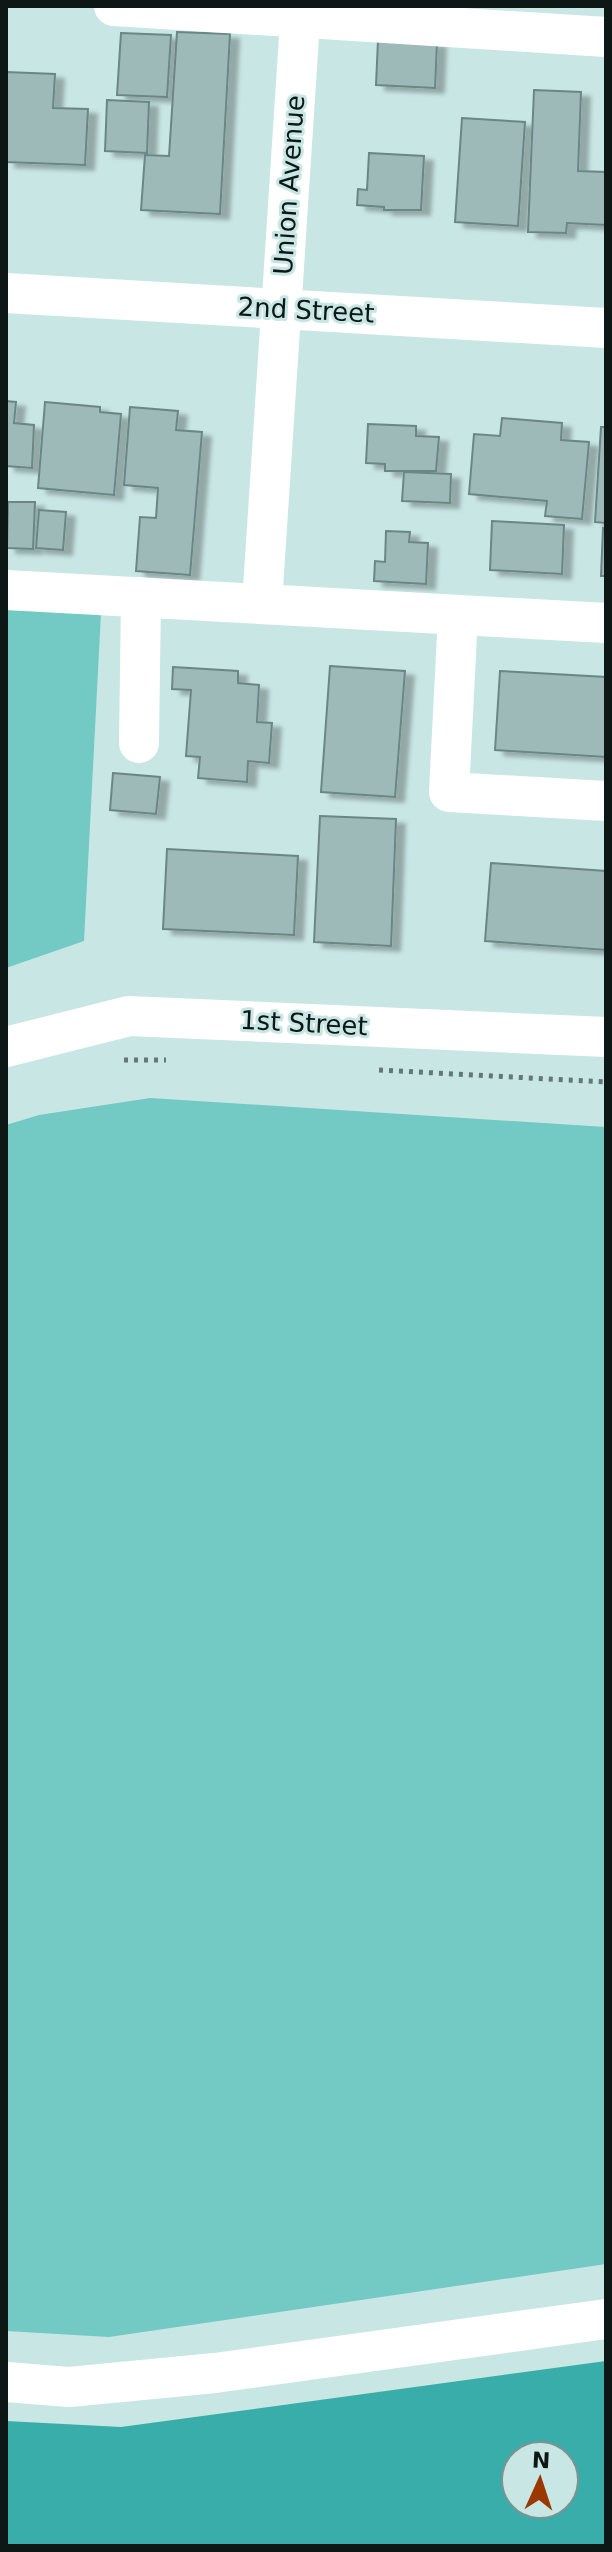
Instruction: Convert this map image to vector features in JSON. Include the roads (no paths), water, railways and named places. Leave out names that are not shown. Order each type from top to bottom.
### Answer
[{"type":"street","points":[[114,6],[300,12],[606,37]]},
{"type":"street","name":"Union Avenue","points":[[262,604],[300,12]]},
{"type":"street","name":"2nd Street","points":[[6,293],[606,328]]},
{"type":"street","points":[[6,590],[606,623]]},
{"type":"street","points":[[139,743],[141,597]]},
{"type":"street","points":[[458,615],[449,792],[606,801]]},
{"type":"street","name":"1st Street","points":[[6,1047],[129,1016],[606,1037]]},
{"type":"street","points":[[6,2382],[69,2387],[215,2373],[606,2319]]}]
